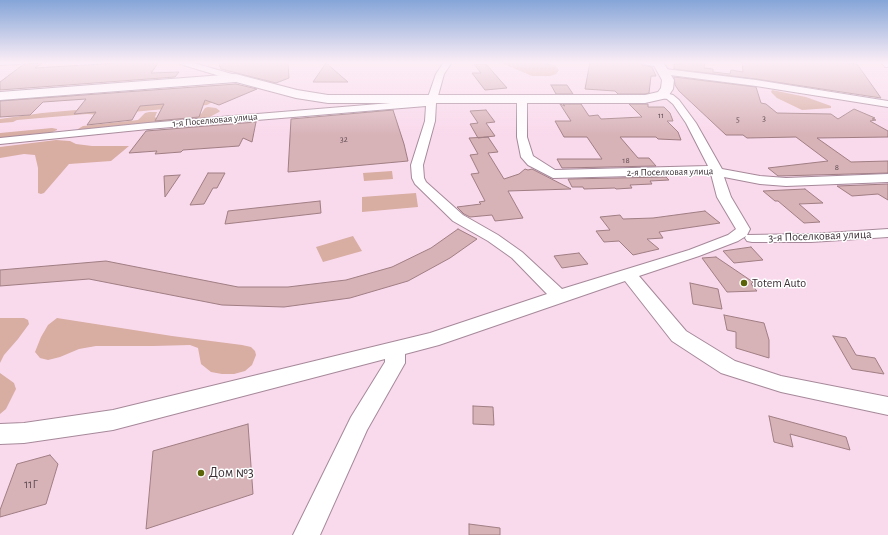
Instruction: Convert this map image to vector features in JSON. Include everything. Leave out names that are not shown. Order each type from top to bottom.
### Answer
[{"type":"main road","points":[[0,96],[118,87]]},
{"type":"main road","points":[[271,87],[310,97],[358,100],[432,101],[645,99],[662,95],[667,87]]},
{"type":"street","points":[[436,87],[432,101],[430,121],[417,165],[418,178],[421,184],[458,218],[493,238],[517,255],[560,296]]},
{"type":"street","points":[[784,87],[888,104]]},
{"type":"street","points":[[0,434],[24,433],[113,420],[432,340],[733,238],[742,232],[743,229],[722,192],[716,170],[691,124],[676,102],[670,97],[662,95]]},
{"type":"street","name":"2-я Поселковая улица","points":[[522,100],[522,137],[527,157],[532,162],[549,172],[559,174],[716,170],[760,180],[786,182],[888,178]]},
{"type":"street","name":"1-я Поселковая улица","points":[[0,141],[148,126],[432,101]]},
{"type":"street","name":"3-я Поселковая улица","points":[[752,238],[812,238],[888,234]]},
{"type":"street","points":[[629,274],[679,336],[728,367],[781,384],[888,406]]},
{"type":"street","points":[[306,535],[359,424],[395,363],[395,349]]},
{"type":"shaded area","points":[[772,90],[806,97],[831,106],[831,108],[802,110],[777,98],[771,92]]},
{"type":"shaded area","points":[[210,100],[214,101],[207,105],[101,115],[87,114],[17,120],[13,122],[0,123],[0,119],[42,113],[76,110],[77,111],[74,114],[86,113],[89,110]]},
{"type":"shaded area","points":[[205,108],[216,108],[220,111],[206,119],[81,130],[78,129],[83,126],[138,120],[145,113],[149,112],[157,112],[156,118],[201,114]]},
{"type":"shaded area","points":[[52,128],[57,130],[48,134],[0,140],[0,133]]},
{"type":"shaded area","points":[[56,140],[70,141],[76,144],[92,146],[129,146],[111,161],[69,164],[44,193],[41,194],[38,193],[38,168],[35,155],[24,154],[0,158],[0,147]]},
{"type":"shaded area","points":[[392,171],[393,179],[364,181],[363,173]]},
{"type":"shaded area","points":[[416,193],[418,207],[362,212],[362,197]]},
{"type":"shaded area","points":[[353,236],[362,251],[323,262],[316,247]]},
{"type":"shaded area","points":[[0,318],[24,318],[28,320],[29,324],[4,355],[0,363]]},
{"type":"shaded area","points":[[57,318],[172,336],[242,345],[251,347],[255,351],[256,355],[252,365],[245,371],[234,374],[211,372],[201,364],[198,348],[190,345],[96,346],[79,349],[48,360],[40,358],[35,352],[41,337],[48,325]]},
{"type":"shaded area","points":[[0,373],[14,383],[16,389],[6,409],[0,414]]},
{"type":"building","points":[[0,87],[41,87],[0,90]]},
{"type":"building","points":[[195,87],[248,87],[257,89],[219,105],[205,100],[199,117],[155,121],[164,104],[140,106],[132,120],[87,125],[96,112],[74,114],[86,99],[43,102],[30,115],[0,117],[0,101]]},
{"type":"building","points":[[483,87],[507,88],[485,90]]},
{"type":"building","points":[[552,87],[568,87],[573,94],[556,94]]},
{"type":"building","points":[[585,87],[650,87],[649,93],[645,94],[618,94],[615,91],[585,89]]},
{"type":"building","points":[[676,87],[756,87],[761,103],[766,104],[777,113],[831,114],[838,119],[854,109],[875,118],[872,119],[876,120],[870,121],[888,131],[888,137],[817,138],[851,162],[888,161],[888,173],[778,176],[768,168],[828,161],[796,137],[747,138],[743,135],[726,135]]},
{"type":"building","points":[[808,87],[873,87],[881,98]]},
{"type":"building","points":[[560,104],[565,106],[563,104],[581,104],[589,116],[598,115],[601,119],[642,117],[629,104],[648,104],[648,107],[664,107],[670,113],[673,121],[667,121],[678,132],[681,140],[658,139],[656,137],[620,137],[638,158],[649,158],[656,166],[562,168],[557,159],[602,159],[587,137],[564,137],[555,121],[571,121]]},
{"type":"building","points":[[393,110],[408,161],[288,172],[291,119]]},
{"type":"building","points":[[486,110],[495,122],[486,123],[495,136],[478,138],[470,124],[478,123],[470,111]]},
{"type":"building","points":[[256,122],[252,142],[243,138],[239,146],[183,150],[181,152],[155,154],[157,151],[129,153],[146,131]]},
{"type":"building","points":[[488,137],[498,152],[488,153],[504,179],[519,174],[525,169],[532,169],[571,189],[508,191],[523,218],[495,221],[492,215],[470,217],[464,214],[457,207],[481,204],[479,202],[485,201],[471,174],[479,173],[470,155],[478,154],[469,138]]},
{"type":"building","points":[[208,173],[225,173],[217,188],[213,188],[204,204],[190,205]]},
{"type":"building","points":[[180,175],[165,197],[164,176]]},
{"type":"building","points":[[666,177],[669,180],[650,181],[652,184],[630,185],[632,188],[616,189],[584,189],[583,187],[572,187],[568,179]]},
{"type":"building","points":[[888,184],[888,200],[878,194],[852,196],[837,186]]},
{"type":"building","points":[[805,189],[823,203],[799,204],[820,222],[804,223],[778,201],[775,201],[763,191]]},
{"type":"building","points":[[320,201],[321,213],[225,224],[228,211]]},
{"type":"building","points":[[705,211],[720,223],[659,232],[663,238],[647,239],[659,249],[633,255],[619,241],[604,242],[596,231],[610,230],[600,217],[620,215],[623,219],[653,218]]},
{"type":"building","points":[[458,229],[477,239],[450,258],[408,281],[350,298],[284,307],[222,305],[89,279],[0,286],[0,270],[106,261],[238,287],[288,287],[346,280],[392,267],[431,248]]},
{"type":"building","points":[[751,247],[763,260],[734,263],[723,251]]},
{"type":"building","points":[[579,253],[588,264],[562,268],[554,256]]},
{"type":"building","points":[[716,257],[753,282],[751,284],[757,291],[727,292],[702,258]]},
{"type":"building","points":[[690,283],[718,289],[722,309],[693,304]]},
{"type":"building","points":[[724,315],[764,323],[769,340],[769,358],[736,348],[736,332],[727,330]]},
{"type":"building","points":[[833,336],[846,338],[856,355],[875,358],[884,374],[852,369]]},
{"type":"building","points":[[473,406],[493,407],[494,425],[473,424]]},
{"type":"building","points":[[769,416],[846,437],[850,450],[790,434],[793,447],[774,442]]},
{"type":"building","name":"Дом №3","points":[[248,424],[253,494],[146,529],[153,451]]},
{"type":"building","points":[[50,455],[58,464],[46,504],[0,517],[0,510],[17,464]]},
{"type":"building","points":[[469,524],[500,528],[500,535],[469,535]]},
{"type":"place","name":"Totem Auto","points":[[744,283]]},
{"type":"place","name":"Дом №3","points":[[201,473]]}]
